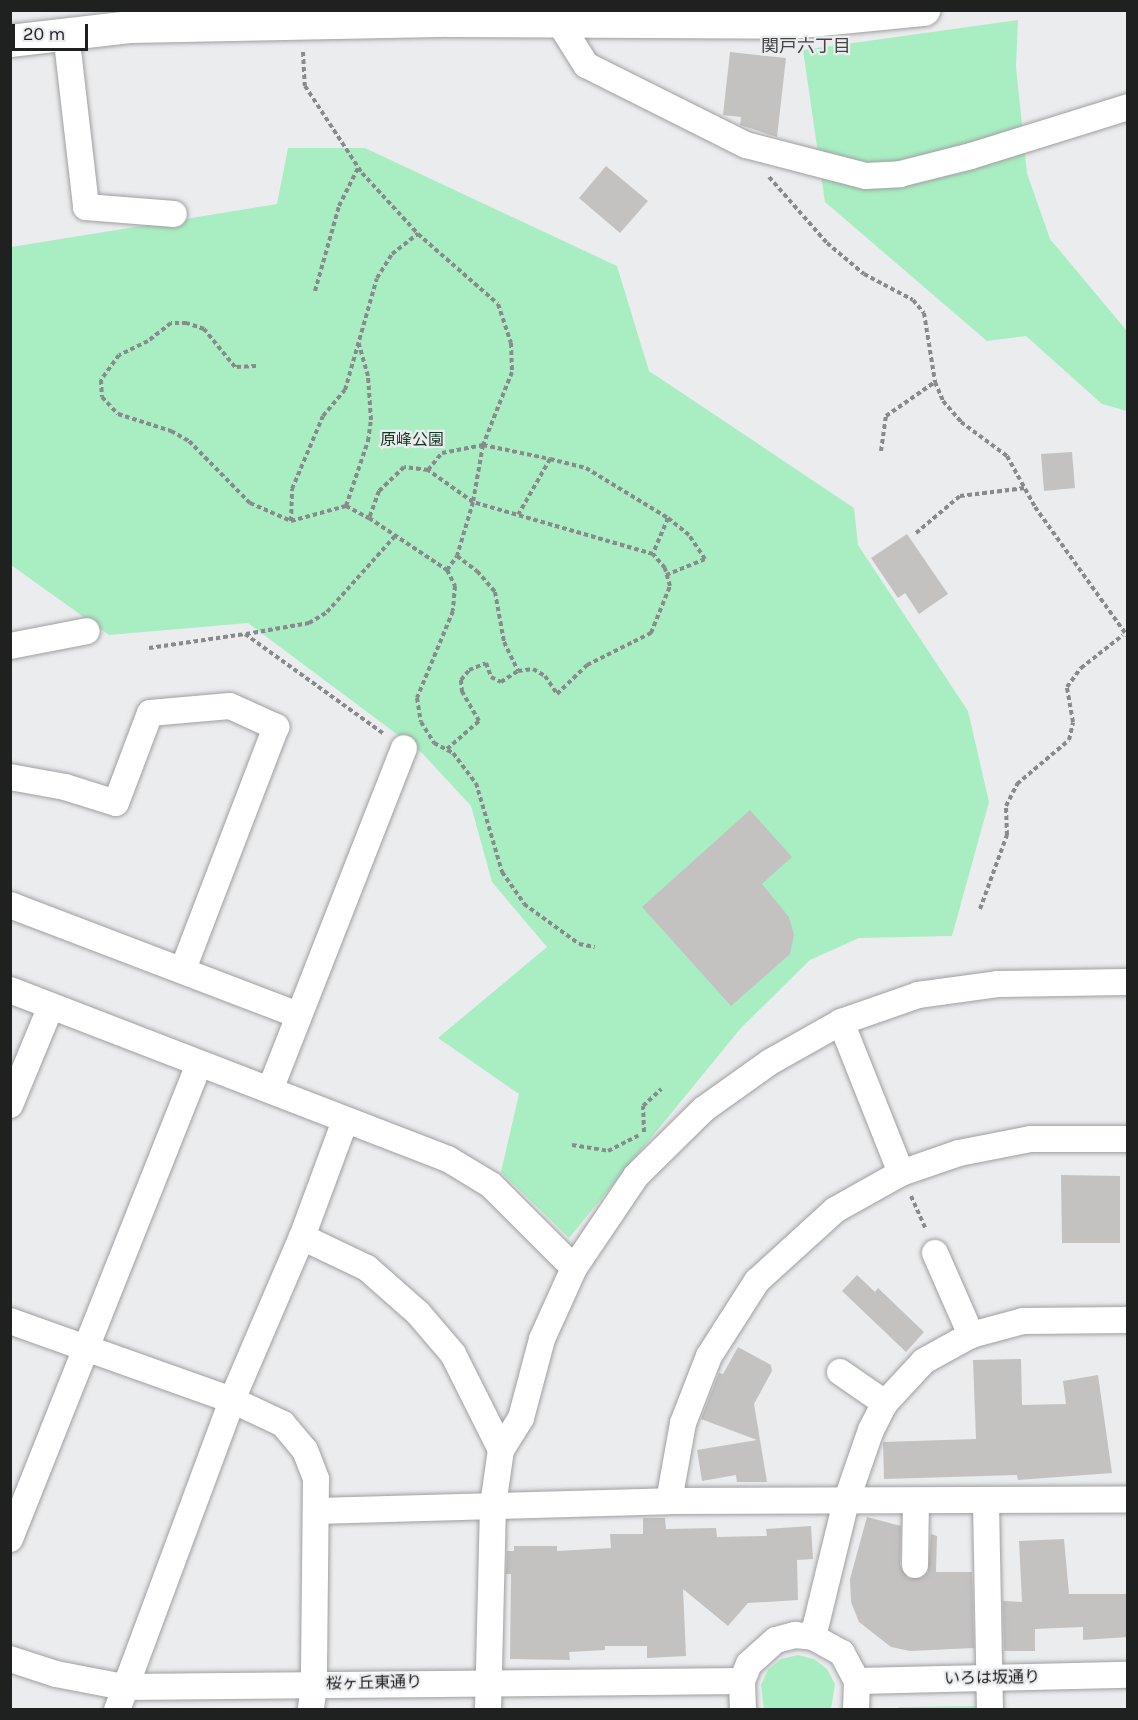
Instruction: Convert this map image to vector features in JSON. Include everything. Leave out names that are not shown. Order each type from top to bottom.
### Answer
[{"type":"main road","points":[[10,41],[131,27],[302,24],[448,16],[559,22],[791,23],[924,10]]},
{"type":"street","points":[[559,22],[586,65],[746,145],[866,176],[900,174],[1128,107]]},
{"type":"street","points":[[66,33],[86,207],[174,214]]},
{"type":"street","points":[[10,646],[87,631]]},
{"type":"street","points":[[10,777],[64,787],[116,803],[150,713],[230,706],[276,727],[183,969]]},
{"type":"street","points":[[270,1090],[404,748]]},
{"type":"street","points":[[10,905],[183,969],[298,1015]]},
{"type":"street","points":[[488,1710],[491,1682],[493,1505],[501,1450],[521,1418],[542,1339],[574,1268],[636,1176],[704,1109],[770,1062],[841,1022],[918,995],[997,984],[1128,982]]},
{"type":"street","points":[[10,990],[448,1159],[491,1185],[574,1268]]},
{"type":"street","points":[[10,1105],[51,1006]]},
{"type":"street","points":[[841,1022],[901,1173]]},
{"type":"street","points":[[10,1539],[199,1064]]},
{"type":"street","points":[[120,1698],[232,1400],[302,1237],[345,1121]]},
{"type":"street","points":[[669,1501],[683,1423],[709,1356],[757,1281],[834,1210],[901,1173],[959,1153],[1031,1139],[1128,1139]]},
{"type":"street","points":[[302,1237],[367,1268],[418,1313],[453,1354],[501,1450]]},
{"type":"street","points":[[935,1253],[971,1335]]},
{"type":"street","points":[[813,1637],[846,1502],[885,1403],[924,1361],[971,1335],[1023,1321],[1128,1320]]},
{"type":"street","points":[[10,1321],[86,1351],[232,1400],[283,1424],[304,1450],[316,1479],[314,1684],[311,1710]]},
{"type":"street","points":[[840,1372],[885,1403]]},
{"type":"street","points":[[316,1511],[669,1501],[986,1503],[1128,1499]]},
{"type":"street","points":[[915,1565],[916,1503]]},
{"type":"street","points":[[986,1503],[990,1710]]},
{"type":"street","points":[[743,1710],[742,1681],[749,1664],[769,1645],[795,1635],[813,1637],[842,1653],[857,1681],[856,1710]]},
{"type":"street","name":"桜ヶ丘東通り","points":[[10,1659],[120,1698],[314,1684],[742,1681]]},
{"type":"street","name":"いろは坂通り","points":[[857,1681],[1128,1675]]},
{"type":"path","points":[[302,24],[305,86],[358,167],[418,234],[498,304],[511,343],[512,372],[483,445],[473,502],[457,556],[447,570]]},
{"type":"path","points":[[746,145],[782,195],[827,243],[864,274],[913,300],[924,313],[935,382],[943,401],[961,422],[1007,456],[1025,488],[1126,636],[1081,668],[1067,687],[1073,722],[1069,740],[1017,784],[1006,806],[1007,835],[980,909]]},
{"type":"path","points":[[315,291],[339,206],[358,167]]},
{"type":"path","points":[[291,521],[292,489],[323,416],[345,390],[378,278],[392,254],[418,234]]},
{"type":"path","points":[[256,366],[235,367],[204,329],[187,323],[171,323],[148,341],[119,355],[101,380],[102,397],[118,414],[171,431],[189,441],[250,503],[291,521],[346,506],[369,518],[447,570],[455,586],[453,611],[417,698],[421,722],[434,743],[447,749],[476,783],[502,872],[524,904],[579,944],[595,946]]},
{"type":"path","points":[[346,506],[369,441],[371,420],[368,376],[358,341]]},
{"type":"path","points":[[881,451],[886,416],[935,382]]},
{"type":"path","points":[[428,471],[442,453],[483,445],[586,468],[668,518],[689,535],[705,559],[666,575]]},
{"type":"path","points":[[518,515],[550,459]]},
{"type":"path","points":[[369,518],[379,491],[404,467],[428,471],[473,502],[653,554],[670,586],[651,633],[636,644],[587,665],[556,694],[545,676],[533,669],[518,671],[501,682],[491,677],[486,663],[469,670],[461,680],[462,692],[479,721],[447,749]]},
{"type":"path","points":[[916,533],[960,496],[1025,488]]},
{"type":"path","points":[[653,554],[668,518]]},
{"type":"path","points":[[148,648],[309,623],[327,612],[395,536]]},
{"type":"path","points":[[457,556],[495,592],[504,642],[518,671]]},
{"type":"path","points":[[245,634],[404,748]]},
{"type":"path","points":[[629,1151],[644,1132],[643,1106],[661,1089]]},
{"type":"path","points":[[572,1145],[608,1151],[644,1132]]},
{"type":"path","points":[[901,1173],[935,1253]]},
{"type":"green space","points":[[1018,20],[1016,67],[1027,173],[1050,239],[1127,331],[1127,411],[1102,404],[1026,336],[987,341],[825,202],[803,50]]},
{"type":"green space","name":"原峰公園","points":[[288,148],[365,148],[617,266],[649,371],[854,508],[858,545],[968,711],[989,802],[952,936],[859,938],[810,960],[741,1028],[569,1238],[501,1172],[519,1094],[438,1038],[547,947],[492,882],[471,806],[422,753],[248,623],[109,635],[11,565],[11,247],[277,204]]},
{"type":"green space","points":[[798,1655],[814,1659],[827,1669],[835,1684],[831,1709],[764,1709],[761,1685],[768,1670],[781,1659]]},
{"type":"green space","points":[[978,1706],[978,1710],[896,1710],[899,1707]]},
{"type":"building","points":[[730,52],[786,58],[777,137],[740,125],[741,117],[723,115]]},
{"type":"building","points":[[606,166],[648,201],[620,233],[579,198]]},
{"type":"building","points":[[1072,452],[1075,488],[1044,491],[1041,454]]},
{"type":"building","points":[[907,534],[948,594],[919,614],[905,593],[898,598],[871,558]]},
{"type":"building","points":[[750,810],[792,857],[762,884],[789,917],[794,935],[790,954],[731,1006],[642,907]]},
{"type":"building","points":[[1061,1175],[1120,1176],[1120,1243],[1062,1243]]},
{"type":"building","points":[[857,1275],[875,1292],[878,1288],[924,1332],[906,1352],[842,1291]]},
{"type":"building","points":[[738,1347],[771,1365],[772,1371],[754,1404],[767,1482],[737,1482],[736,1475],[702,1481],[697,1450],[757,1440],[701,1419],[719,1373],[723,1374]]},
{"type":"building","points":[[1021,1359],[1022,1405],[1066,1404],[1063,1381],[1098,1375],[1112,1473],[1018,1480],[1017,1475],[884,1479],[883,1442],[976,1439],[973,1360]]},
{"type":"building","points":[[867,1517],[901,1526],[900,1565],[908,1578],[922,1578],[928,1572],[931,1534],[937,1536],[936,1572],[972,1572],[974,1648],[910,1651],[891,1647],[859,1622],[851,1602],[850,1579]]},
{"type":"building","points":[[643,1518],[665,1518],[666,1529],[716,1528],[717,1537],[767,1536],[766,1529],[811,1526],[813,1559],[797,1560],[798,1600],[748,1603],[728,1626],[683,1589],[686,1656],[647,1658],[647,1646],[605,1646],[605,1650],[569,1652],[570,1660],[510,1659],[511,1574],[506,1574],[507,1551],[514,1551],[514,1546],[557,1546],[557,1551],[611,1548],[610,1534],[643,1534]]},
{"type":"building","points":[[1064,1539],[1069,1594],[1128,1594],[1128,1637],[1083,1640],[1083,1627],[1035,1629],[1035,1651],[1004,1651],[1003,1601],[1022,1602],[1019,1541]]},
{"type":"district","name":"関戸六丁目","points":[[806,46]]}]
